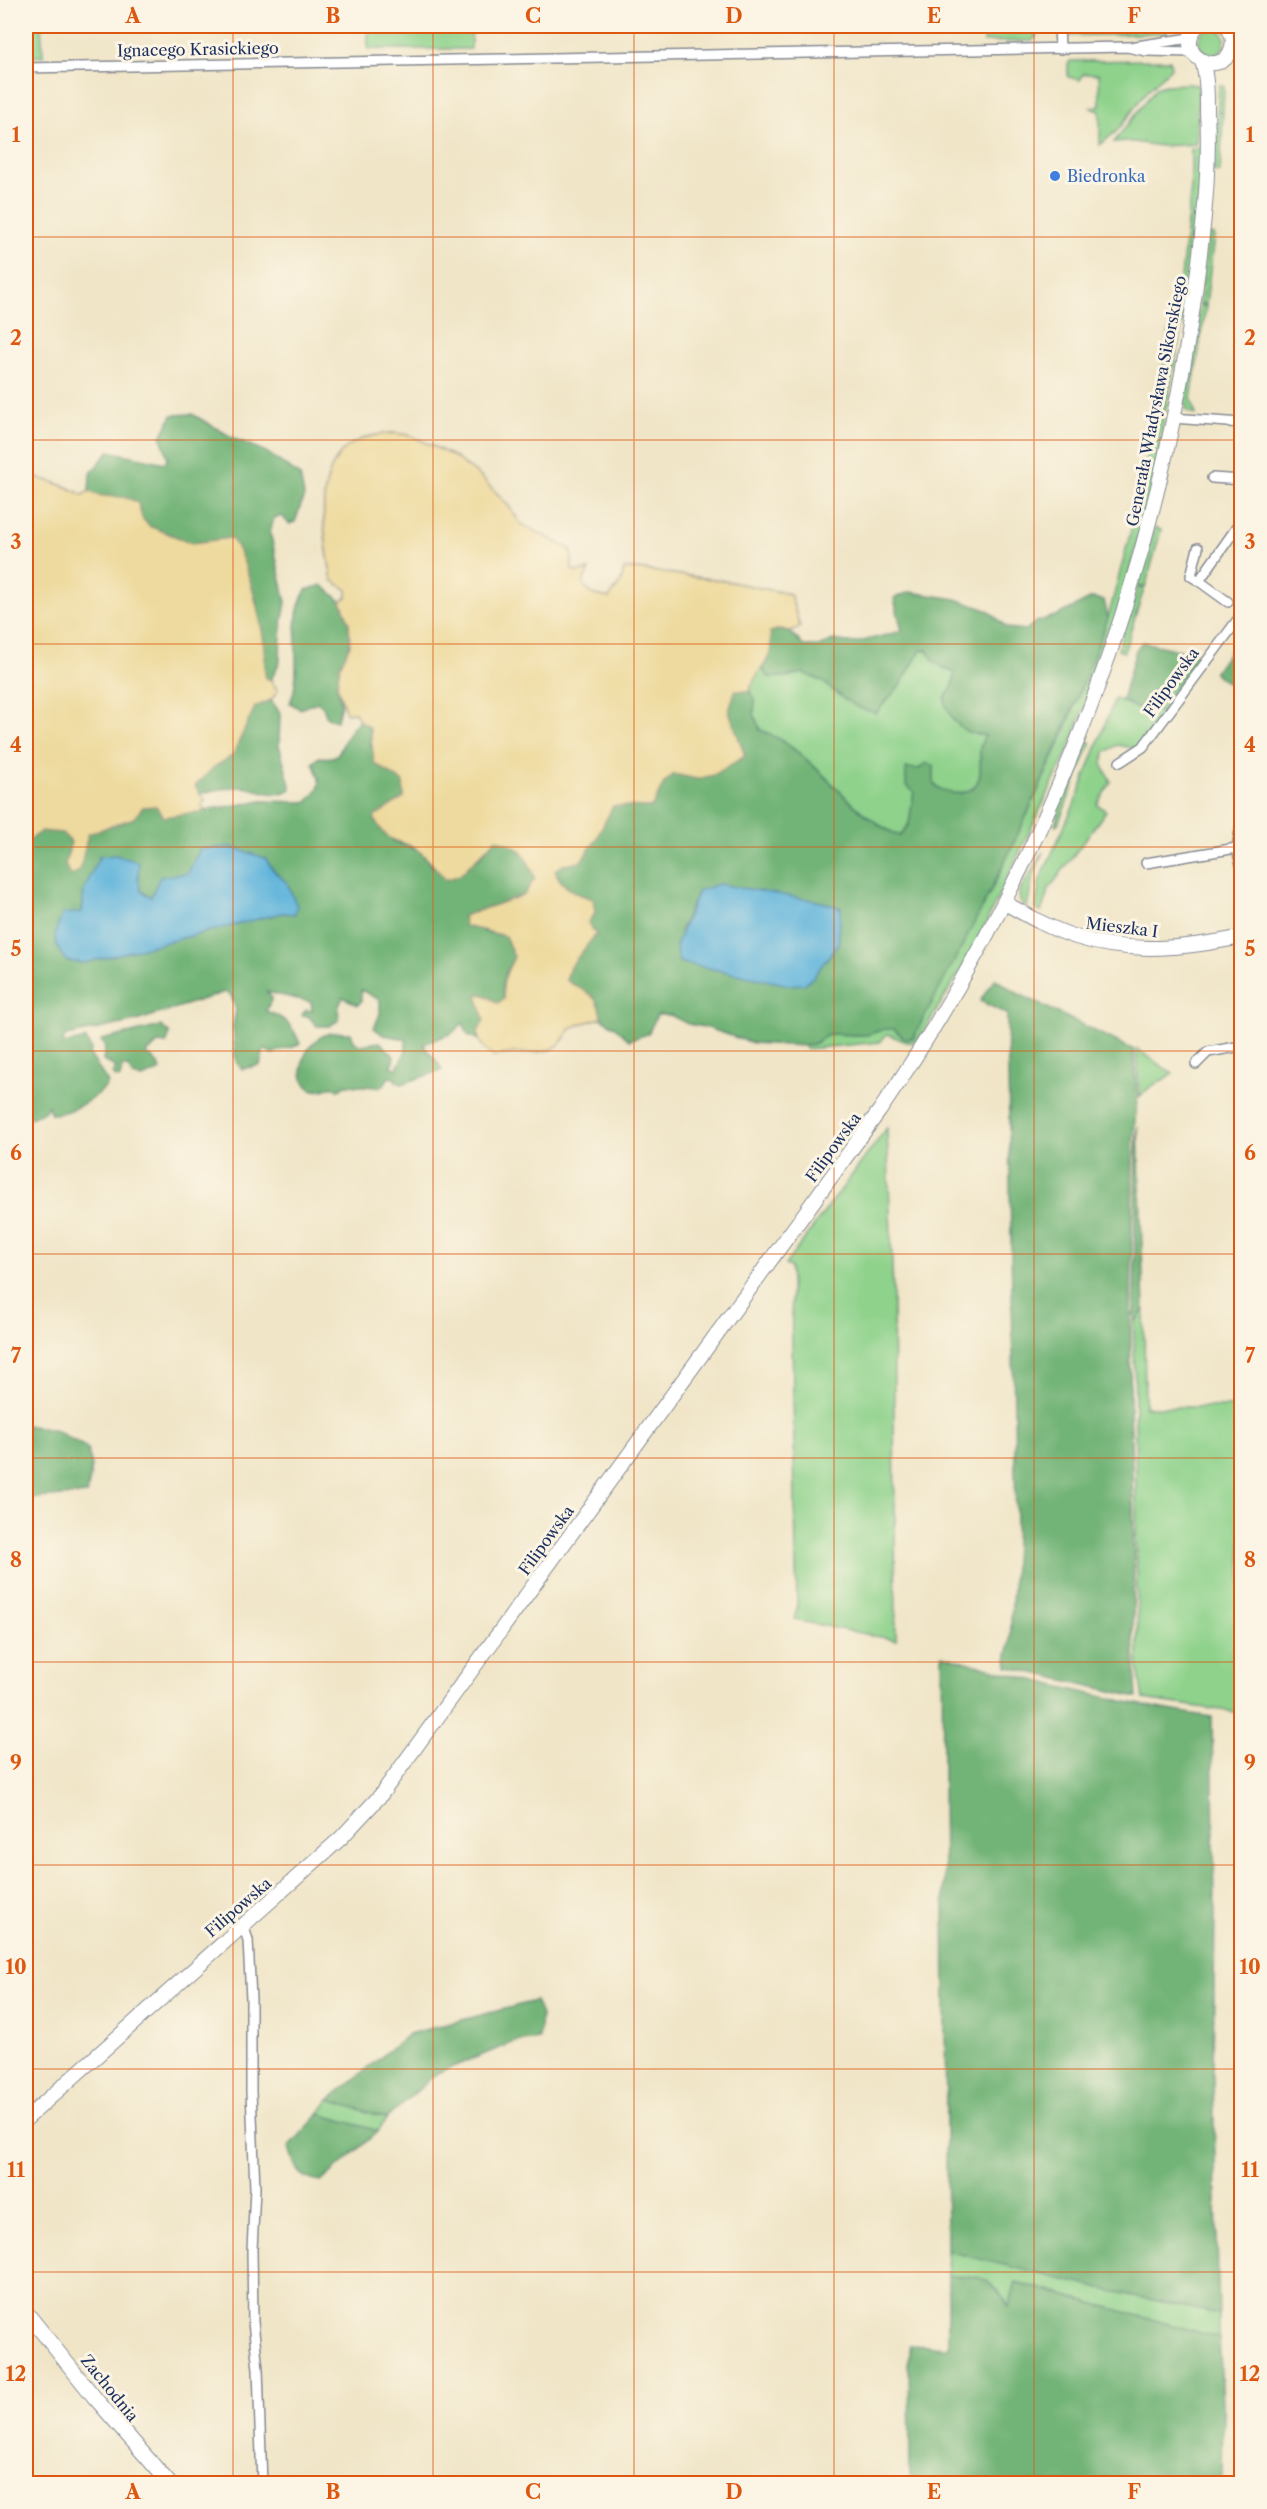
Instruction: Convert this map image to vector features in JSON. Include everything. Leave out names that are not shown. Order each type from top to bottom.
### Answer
[{"type":"main road","points":[[1197,26],[1195,50],[1213,63],[1231,53]]},
{"type":"main road","name":"Generała Władysława Sikorskiego","points":[[1005,903],[1047,816],[1104,674],[1150,523],[1173,418],[1196,283],[1206,188],[1209,131],[1216,80],[1231,53],[1233,30]]},
{"type":"main road","name":"Generała Władysława Sikorskiego","points":[[1195,50],[1206,80],[1209,131]]},
{"type":"main road","name":"Mieszka I","points":[[1005,903],[1076,938],[1119,946],[1162,949],[1242,937]]},
{"type":"main road","name":"Filipowska","points":[[26,2119],[341,1838],[380,1796],[880,1110],[940,1017],[1005,903]]},
{"type":"main road","name":"Zachodnia","points":[[26,2312],[95,2398],[170,2484]]},
{"type":"street","points":[[1059,26],[1060,49]]},
{"type":"street","name":"Ignacego Krasickiego","points":[[26,68],[1060,49],[1127,47],[1142,44],[1195,50]]},
{"type":"street","name":"Ignacego Krasickiego","points":[[1127,47],[1146,51],[1195,50]]},
{"type":"street","points":[[1173,418],[1242,423]]},
{"type":"street","points":[[1212,478],[1242,480]]},
{"type":"street","points":[[1198,581],[1242,520]]},
{"type":"street","points":[[1198,548],[1191,576],[1228,602]]},
{"type":"street","name":"Filipowska","points":[[1120,762],[1143,747],[1242,614]]},
{"type":"street","points":[[1242,818],[1237,848],[1242,869]]},
{"type":"street","points":[[1146,863],[1237,848]]},
{"type":"street","points":[[1196,1064],[1208,1053],[1242,1046]]},
{"type":"street","points":[[243,1925],[248,1940],[251,1999],[251,2091],[255,2188],[252,2322],[258,2369],[262,2484]]},
{"type":"green space","points":[[26,26],[41,26],[43,56],[26,57]]},
{"type":"green space","points":[[368,26],[472,26],[471,49],[368,49]]},
{"type":"green space","points":[[984,26],[993,26],[994,31],[1028,32],[1028,26],[1036,26],[1036,37],[1032,41],[984,42]]},
{"type":"green space","points":[[1066,26],[1071,26],[1071,31],[1102,30],[1102,26],[1105,26],[1106,30],[1172,26],[1165,33],[1066,36]]},
{"type":"green space","points":[[1212,28],[1221,32],[1225,41],[1221,50],[1212,54],[1203,50],[1199,41],[1203,32]]},
{"type":"green space","points":[[1170,60],[1171,68],[1146,92],[1119,129],[1100,145],[1100,111],[1091,108],[1100,106],[1099,74],[1083,74],[1080,80],[1068,77],[1070,61]]},
{"type":"green space","points":[[1197,85],[1199,88],[1196,144],[1162,146],[1126,141],[1114,142],[1156,88]]},
{"type":"green space","points":[[1219,85],[1224,86],[1223,112],[1217,112]]},
{"type":"green space","points":[[1217,112],[1223,113],[1220,172],[1213,172]]},
{"type":"green space","points":[[1199,147],[1202,171],[1194,261],[1161,434],[1155,479],[1117,615],[1070,747],[972,952],[919,1039],[907,1042],[887,1034],[880,1042],[806,1049],[805,1046],[815,1043],[828,1034],[866,1035],[885,1029],[894,1029],[905,1039],[913,1038],[997,879],[1064,734],[1108,618],[1142,488],[1166,346],[1181,278],[1191,187],[1191,148]]},
{"type":"green space","points":[[1208,234],[1214,235],[1206,305],[1200,304]]},
{"type":"green space","points":[[1200,305],[1206,306],[1191,398],[1196,415],[1187,411],[1184,400]]},
{"type":"green space","points":[[192,414],[235,439],[266,452],[300,476],[304,496],[295,522],[289,524],[282,516],[274,518],[270,532],[286,602],[281,630],[280,661],[271,680],[266,678],[264,671],[265,653],[257,603],[231,538],[192,544],[149,526],[142,518],[138,503],[114,496],[99,497],[89,491],[90,474],[109,451],[165,463],[168,458],[161,437],[172,415]]},
{"type":"green space","points":[[1155,528],[1161,530],[1145,588],[1138,586]]},
{"type":"green space","points":[[322,585],[341,601],[349,622],[350,645],[340,666],[337,685],[341,703],[337,721],[327,718],[323,707],[317,702],[300,709],[290,703],[296,675],[296,631],[300,603],[306,590]]},
{"type":"green space","points":[[1138,587],[1144,589],[1124,652],[1118,650]]},
{"type":"green space","points":[[910,592],[956,599],[989,611],[1007,628],[1026,630],[1036,622],[1058,615],[1092,598],[1104,600],[1108,618],[1042,782],[977,918],[913,1038],[905,1039],[894,1029],[885,1029],[866,1035],[828,1034],[815,1043],[805,1046],[752,1043],[705,1027],[688,1024],[670,1015],[657,1015],[648,1034],[629,1040],[601,1018],[600,1009],[590,994],[566,980],[570,967],[596,934],[588,923],[595,913],[593,899],[570,889],[555,870],[594,843],[613,806],[652,807],[664,783],[674,774],[697,779],[714,775],[745,756],[729,711],[735,690],[749,691],[755,699],[754,714],[760,730],[798,752],[863,813],[880,826],[900,836],[909,824],[914,792],[906,785],[906,768],[919,769],[925,763],[934,766],[934,785],[950,793],[968,791],[977,784],[980,772],[980,748],[985,735],[968,733],[954,721],[945,704],[945,698],[952,688],[955,673],[935,663],[927,650],[921,650],[901,684],[876,713],[859,708],[822,681],[803,673],[785,677],[768,677],[762,668],[769,658],[770,632],[781,630],[789,632],[803,646],[821,646],[833,640],[855,643],[902,631],[894,598]],"holes":[[[698,891],[841,907],[838,944],[813,977],[804,984],[680,931]]]},
{"type":"green space","points":[[1241,635],[1241,692],[1214,673]]},
{"type":"green space","points":[[1142,642],[1202,655],[1162,712],[1136,708],[1122,700],[1136,650]]},
{"type":"green space","points":[[921,650],[927,650],[940,665],[955,673],[952,688],[945,698],[954,721],[986,735],[980,748],[980,772],[977,784],[968,791],[960,793],[946,792],[934,784],[914,792],[909,824],[900,836],[863,812],[798,752],[760,730],[754,714],[755,699],[749,691],[753,680],[762,668],[768,677],[785,677],[803,673],[822,681],[844,699],[876,713],[901,684]]},
{"type":"green space","points":[[1115,698],[1136,708],[1164,713],[1140,746],[1133,748],[1117,745],[1105,752],[1102,764],[1111,782],[1097,804],[1106,811],[1049,889],[1041,912],[1036,909],[1039,882],[1077,798]]},
{"type":"green space","points":[[271,700],[280,713],[279,745],[291,789],[272,793],[236,787],[198,794],[195,786],[214,767],[232,755],[255,707]]},
{"type":"green space","points":[[359,720],[370,728],[371,747],[403,782],[404,797],[393,841],[419,851],[433,867],[477,860],[496,839],[522,852],[535,878],[524,895],[463,916],[482,931],[505,936],[514,957],[503,982],[504,998],[498,1004],[485,995],[477,994],[484,1020],[477,1039],[468,1035],[463,1023],[452,1033],[423,1044],[442,1070],[402,1084],[393,1077],[388,1078],[384,1085],[379,1087],[345,1085],[339,1090],[332,1086],[320,1090],[311,1089],[302,1073],[303,1062],[307,1051],[315,1041],[330,1033],[351,1033],[354,1041],[359,1045],[380,1042],[394,1056],[392,1066],[396,1069],[406,1051],[406,1039],[383,1035],[374,1028],[380,1014],[380,1000],[361,990],[361,1001],[358,1005],[343,997],[338,1008],[339,1020],[329,1026],[317,1026],[308,1016],[302,1015],[306,1010],[312,1011],[311,1002],[267,992],[272,998],[266,1011],[288,1023],[300,1044],[273,1054],[264,1049],[260,1065],[242,1069],[236,1062],[233,1026],[236,1010],[231,995],[225,992],[136,1021],[66,1036],[63,1040],[64,1044],[86,1039],[91,1049],[90,1055],[108,1083],[91,1099],[66,1112],[51,1114],[48,1106],[44,1112],[26,1120],[26,843],[41,831],[63,833],[71,842],[65,865],[83,851],[88,834],[134,818],[143,807],[156,806],[164,817],[262,801],[307,802],[316,792],[319,784],[313,763],[319,757],[326,758],[338,754],[348,734]]},
{"type":"green space","points":[[1085,740],[1091,742],[1058,824],[1055,825],[1059,808]]},
{"type":"green space","points":[[1043,852],[1032,881],[1027,908],[1020,902],[1019,892]]},
{"type":"green space","points":[[995,979],[1017,993],[1134,1050],[1137,1100],[1133,1143],[1130,1403],[1134,1546],[1133,1636],[1137,1697],[1008,1667],[1016,1524],[1007,1014],[980,1001]]},
{"type":"green space","points":[[161,1026],[170,1034],[166,1044],[158,1043],[146,1054],[154,1059],[161,1070],[142,1078],[133,1076],[128,1067],[122,1067],[120,1078],[115,1077],[112,1073],[116,1067],[103,1061],[105,1047],[101,1040]]},
{"type":"green space","points":[[1137,1049],[1173,1074],[1150,1087],[1139,1097]]},
{"type":"green space","points":[[1138,1126],[1144,1310],[1134,1323],[1136,1147]]},
{"type":"green space","points":[[887,1128],[893,1291],[896,1640],[794,1620],[797,1609],[791,1283],[790,1267],[785,1265]]},
{"type":"green space","points":[[1144,1310],[1145,1407],[1241,1407],[1241,1713],[1143,1699],[1138,1667],[1134,1323]]},
{"type":"green space","points":[[26,1425],[57,1431],[87,1448],[92,1466],[87,1494],[26,1499]]},
{"type":"green space","points":[[942,1655],[1110,1698],[1212,1717],[1215,1906],[1213,2078],[1219,2314],[1102,2289],[947,2251]]},
{"type":"green space","points":[[535,2001],[541,2015],[539,2039],[515,2042],[437,2073],[387,2118],[329,2100],[409,2034]]},
{"type":"green space","points":[[329,2100],[387,2118],[378,2131],[319,2114]]},
{"type":"green space","points":[[319,2114],[378,2131],[321,2182],[301,2175],[293,2161],[289,2147]]},
{"type":"green space","points":[[947,2251],[1102,2289],[1219,2314],[1219,2338],[1016,2282],[1009,2307],[991,2283],[970,2276],[948,2275]]},
{"type":"green space","points":[[948,2275],[970,2276],[990,2283],[1009,2307],[1016,2282],[1219,2338],[1223,2403],[1222,2483],[910,2483],[909,2345],[948,2347]]},
{"type":"sand","points":[[393,433],[410,435],[453,456],[481,477],[508,505],[521,524],[572,550],[572,570],[577,572],[589,570],[584,586],[592,594],[609,598],[621,582],[624,569],[726,581],[790,594],[800,626],[792,632],[781,629],[770,632],[771,643],[768,658],[749,691],[735,691],[729,711],[745,756],[714,775],[697,779],[674,774],[664,783],[652,807],[613,806],[594,843],[580,862],[563,865],[555,870],[565,886],[593,899],[595,913],[588,923],[596,934],[570,967],[566,980],[594,998],[600,1009],[601,1018],[573,1027],[559,1044],[547,1051],[509,1053],[494,1057],[485,1050],[479,1040],[478,1032],[484,1020],[477,994],[485,995],[498,1003],[504,999],[504,982],[514,957],[505,936],[465,926],[463,916],[524,895],[535,878],[528,863],[517,848],[496,839],[460,875],[446,880],[420,852],[384,834],[374,817],[404,797],[403,782],[374,763],[370,728],[359,720],[355,712],[346,713],[337,685],[340,666],[350,645],[349,622],[341,601],[347,597],[347,590],[332,580],[326,547],[324,511],[328,476],[335,460],[351,444],[368,437]]},
{"type":"sand","points":[[26,474],[65,486],[83,495],[89,491],[101,496],[132,500],[138,503],[142,518],[149,526],[192,543],[231,538],[249,576],[261,624],[266,678],[271,680],[278,691],[271,700],[255,707],[232,756],[214,767],[195,786],[205,801],[201,805],[206,811],[164,817],[156,806],[143,807],[134,818],[88,834],[80,870],[71,876],[65,865],[71,842],[62,833],[41,831],[26,843]]},
{"type":"water","points":[[231,847],[265,858],[274,871],[287,883],[297,906],[295,914],[282,913],[84,963],[66,961],[61,954],[55,933],[63,914],[82,912],[84,890],[99,857],[115,855],[139,862],[138,879],[141,891],[151,897],[160,877],[188,873],[200,849]]},
{"type":"water","points":[[719,884],[822,902],[841,908],[838,944],[813,977],[804,984],[789,985],[679,962],[676,946],[698,891]]},
{"type":"place","name":"Biedronka","points":[[1055,176]]}]
